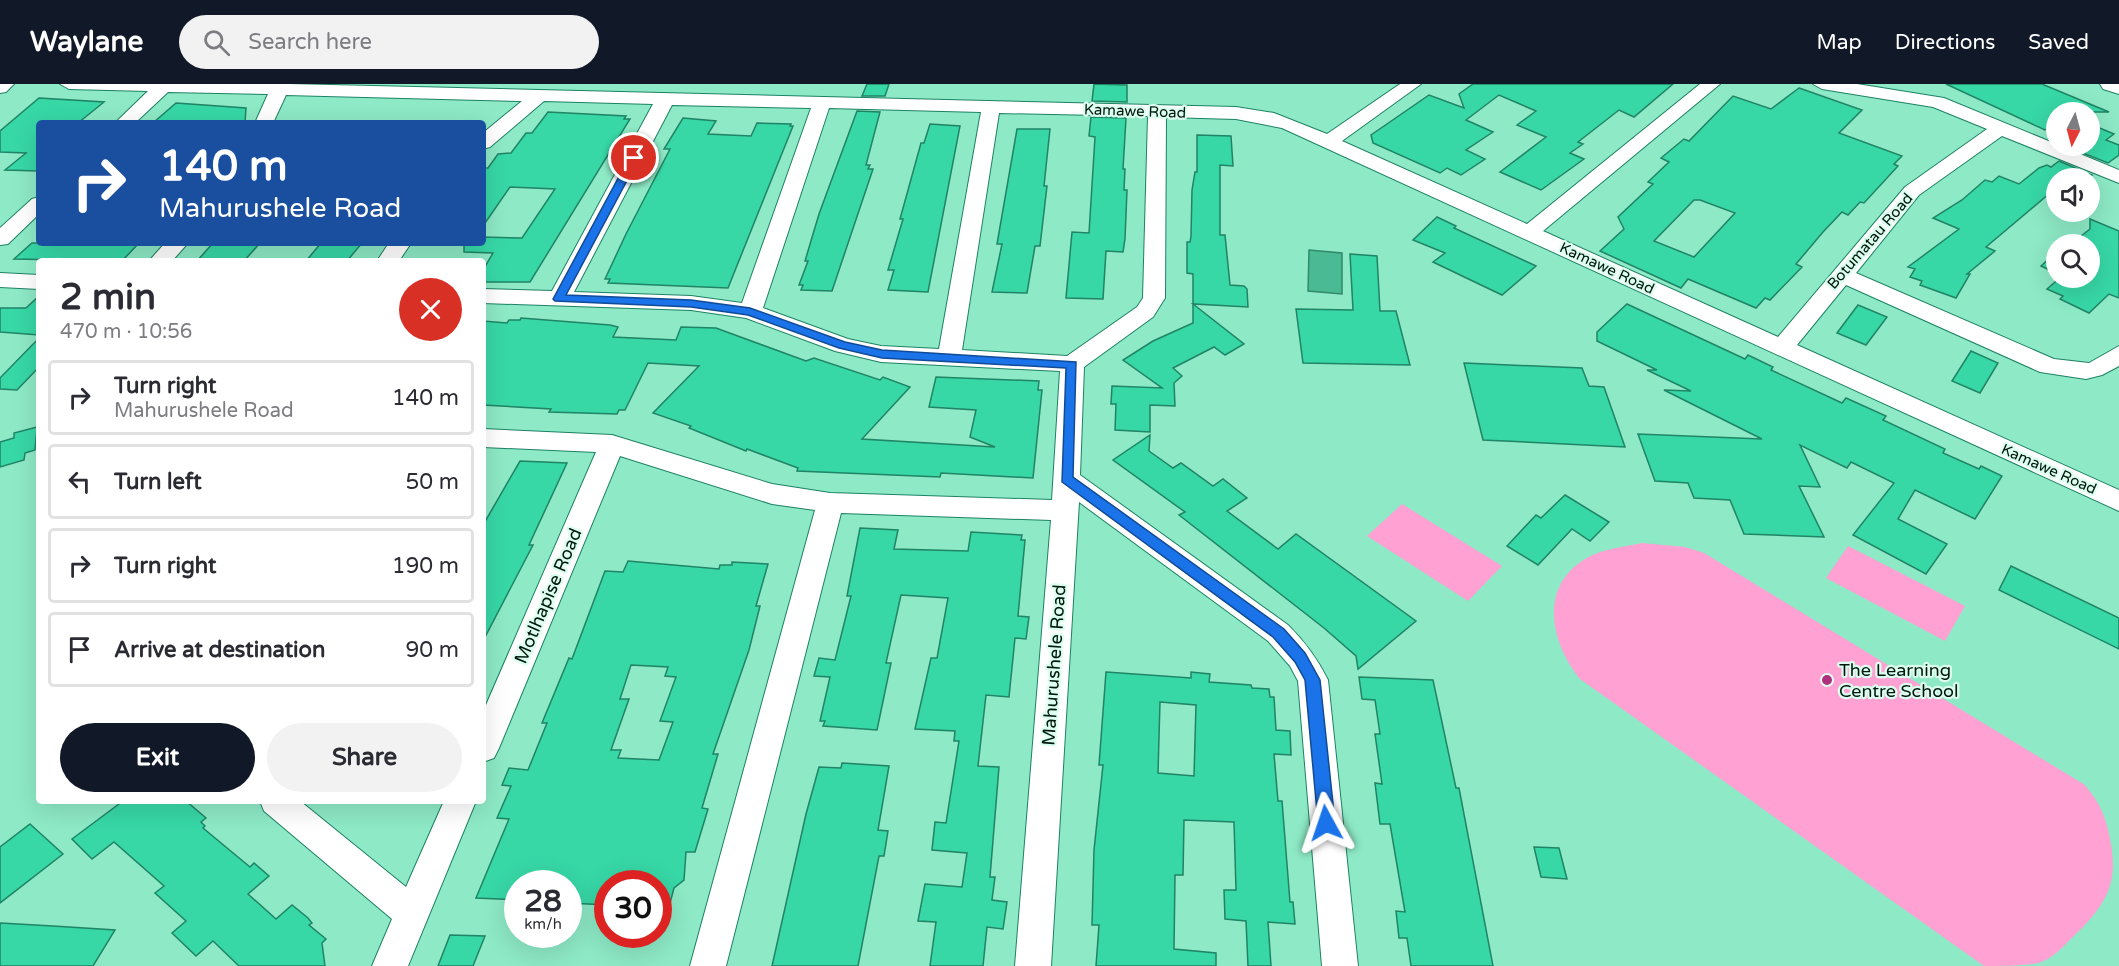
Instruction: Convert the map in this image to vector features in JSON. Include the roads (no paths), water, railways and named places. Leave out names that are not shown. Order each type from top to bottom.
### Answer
[{"type":"main road","points":[[2111,84],[2119,87]]},
{"type":"street","points":[[0,88],[5,84]]},
{"type":"street","name":"Kamawe Road","points":[[69,84],[163,87],[245,86],[280,89],[540,95],[590,90],[666,98],[991,107],[1051,100],[1157,112],[1236,113],[1267,117],[1528,232],[2119,501]]},
{"type":"street","points":[[1328,142],[1412,84]]},
{"type":"street","points":[[1528,232],[1711,84]]},
{"type":"street","points":[[1822,84],[1937,102],[2119,177]]},
{"type":"street","points":[[127,120],[163,87]]},
{"type":"street","points":[[265,120],[280,89]]},
{"type":"street","points":[[486,140],[540,95]]},
{"type":"street","points":[[559,299],[666,98]]},
{"type":"street","points":[[750,311],[822,103]]},
{"type":"street","points":[[949,358],[991,107]]},
{"type":"street","points":[[486,296],[691,303],[750,311],[853,348],[882,354],[1072,364],[1145,312],[1154,298],[1157,112]]},
{"type":"street","name":"Botumatau Road","points":[[1782,348],[1912,191],[2001,128]]},
{"type":"street","points":[[0,239],[36,206]]},
{"type":"street","points":[[163,258],[174,246]]},
{"type":"street","points":[[1841,274],[2048,366],[2082,373],[2105,367],[2119,354]]},
{"type":"street","points":[[0,280],[36,282]]},
{"type":"street","name":"Mahurushele Road","points":[[1033,966],[1065,510],[1072,364]]},
{"type":"street","points":[[486,438],[612,444],[772,494],[830,502],[1065,510]]},
{"type":"street","name":"Motlhapise Road","points":[[486,741],[612,444]]},
{"type":"street","points":[[1066,479],[1278,633],[1300,657],[1313,680],[1340,966]]},
{"type":"street","points":[[708,966],[830,502]]},
{"type":"street","points":[[280,804],[412,913]]},
{"type":"street","points":[[390,966],[459,804]]},
{"type":"place","name":"The Learning Centre School","points":[[1827,680]]}]
